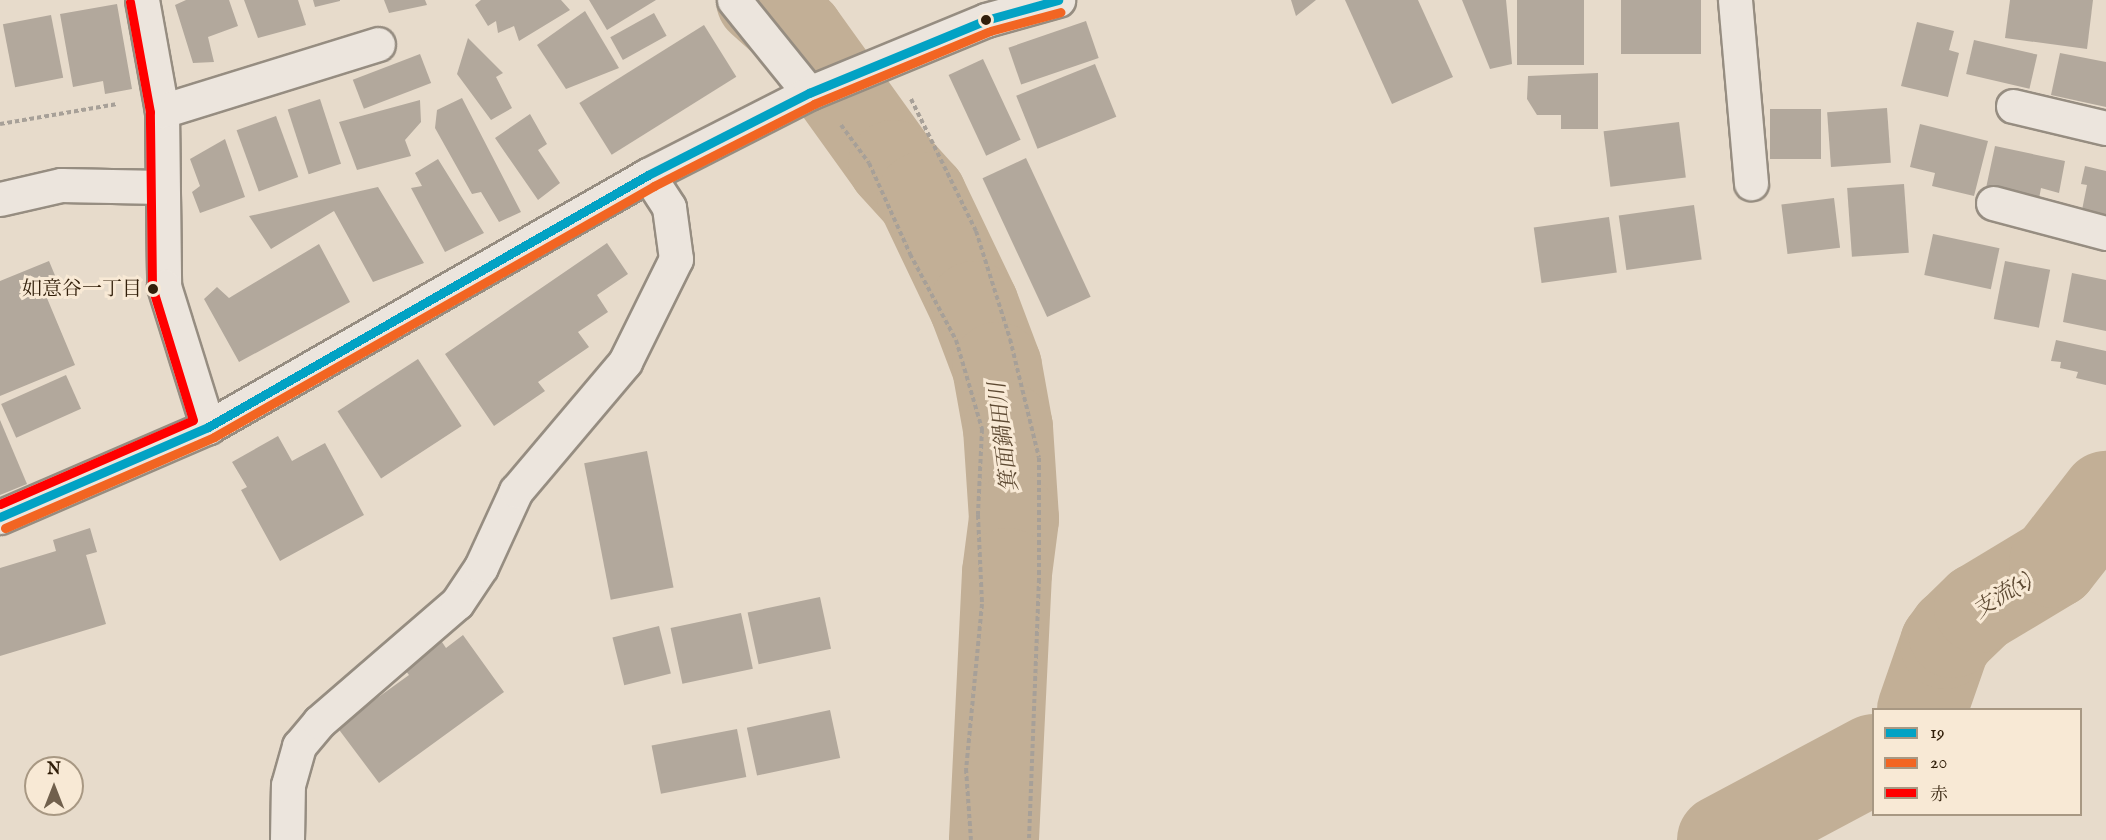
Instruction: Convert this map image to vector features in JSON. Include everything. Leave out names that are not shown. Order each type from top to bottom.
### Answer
[{"type":"street","points":[[142,0],[160,104],[164,286],[208,427]]},
{"type":"street","points":[[734,0],[816,90]]},
{"type":"street","points":[[0,517],[208,427],[648,175],[816,90],[986,20],[1058,0]]},
{"type":"street","points":[[1735,0],[1750,183]]},
{"type":"street","points":[[160,104],[378,44]]},
{"type":"street","points":[[2013,106],[2106,128]]},
{"type":"street","points":[[287,840],[288,785],[299,746],[320,722],[457,603],[481,567],[516,491],[626,362],[676,259],[669,207],[648,175]]},
{"type":"street","points":[[0,199],[61,185],[162,187]]},
{"type":"street","points":[[1993,203],[2106,233]]},
{"type":"path","points":[[879,63],[976,231],[1010,339],[1039,458],[1039,579],[1029,840]]},
{"type":"path","points":[[816,90],[869,163],[910,254],[956,340],[982,429],[978,515],[982,604],[966,769],[971,840]]},
{"type":"path","points":[[0,124],[160,104]]},
{"type":"building","points":[[186,0],[229,0],[238,26],[208,37],[214,62],[193,63],[175,5]]},
{"type":"building","points":[[244,0],[298,0],[306,25],[258,38]]},
{"type":"building","points":[[313,0],[340,0],[340,1],[315,7]]},
{"type":"building","points":[[384,0],[425,0],[427,5],[389,13]]},
{"type":"building","points":[[481,0],[561,0],[570,10],[519,41],[514,26],[498,33],[496,21],[488,26],[475,5]]},
{"type":"building","points":[[589,0],[656,0],[607,30]]},
{"type":"building","points":[[1291,0],[1316,0],[1296,16]]},
{"type":"building","points":[[1345,0],[1418,0],[1453,77],[1392,104]]},
{"type":"building","points":[[1462,0],[1506,0],[1512,64],[1490,69]]},
{"type":"building","points":[[1517,0],[1584,0],[1584,65],[1517,65]]},
{"type":"building","points":[[1621,0],[1701,0],[1701,54],[1621,54]]},
{"type":"building","points":[[2010,0],[2093,0],[2087,49],[2005,38]]},
{"type":"building","points":[[117,4],[132,89],[105,94],[103,81],[73,87],[60,14]]},
{"type":"building","points":[[585,11],[619,68],[566,89],[537,45]]},
{"type":"building","points":[[654,13],[667,36],[623,60],[610,37]]},
{"type":"building","points":[[51,15],[63,78],[15,87],[3,24]]},
{"type":"building","points":[[1086,21],[1099,58],[1021,85],[1008,48]]},
{"type":"building","points":[[1917,22],[1954,31],[1949,50],[1959,53],[1948,97],[1901,86]]},
{"type":"building","points":[[704,25],[736,77],[612,155],[579,103]]},
{"type":"building","points":[[468,38],[503,73],[496,77],[512,108],[491,120],[457,74]]},
{"type":"building","points":[[1974,40],[2037,55],[2029,89],[1966,74]]},
{"type":"building","points":[[2060,53],[2106,62],[2106,107],[2051,95]]},
{"type":"building","points":[[420,54],[431,83],[364,109],[353,80]]},
{"type":"building","points":[[983,59],[1021,140],[986,156],[949,75]]},
{"type":"building","points":[[1095,64],[1116,117],[1038,149],[1016,96]]},
{"type":"building","points":[[1598,73],[1598,129],[1561,129],[1561,115],[1537,115],[1527,99],[1528,76]]},
{"type":"building","points":[[462,98],[521,212],[499,222],[481,192],[472,194],[435,128],[437,110]]},
{"type":"building","points":[[320,99],[341,164],[309,174],[288,110]]},
{"type":"building","points":[[420,100],[421,122],[405,140],[411,156],[357,170],[339,122]]},
{"type":"building","points":[[1887,108],[1891,163],[1831,167],[1827,112]]},
{"type":"building","points":[[1770,109],[1821,109],[1821,159],[1770,159]]},
{"type":"building","points":[[530,114],[547,144],[538,150],[560,183],[538,200],[495,138]]},
{"type":"building","points":[[276,116],[298,177],[259,191],[237,130]]},
{"type":"building","points":[[1679,122],[1686,178],[1610,187],[1604,131]]},
{"type":"building","points":[[1920,124],[1988,141],[1974,196],[1932,186],[1935,173],[1910,167]]},
{"type":"building","points":[[225,139],[245,197],[200,213],[192,192],[200,186],[190,159]]},
{"type":"building","points":[[1995,146],[2065,161],[2059,193],[2041,188],[2039,199],[1986,188]]},
{"type":"building","points":[[1026,158],[1091,297],[1047,317],[982,178]]},
{"type":"building","points":[[438,159],[484,233],[445,252],[411,188],[422,186],[415,173]]},
{"type":"building","points":[[2085,166],[2106,171],[2106,215],[2082,210],[2087,185],[2081,184]]},
{"type":"building","points":[[1904,184],[1909,253],[1852,257],[1847,188]]},
{"type":"building","points":[[378,187],[424,263],[373,282],[334,211],[271,249],[249,216]]},
{"type":"building","points":[[1834,198],[1840,248],[1787,254],[1781,204]]},
{"type":"building","points":[[1694,205],[1702,259],[1626,270],[1619,216]]},
{"type":"building","points":[[1609,217],[1617,272],[1542,283],[1534,228]]},
{"type":"building","points":[[1933,234],[2000,248],[1991,289],[1924,275]]},
{"type":"building","points":[[607,243],[628,274],[597,295],[608,312],[578,332],[589,347],[538,382],[545,391],[494,426],[445,354]]},
{"type":"building","points":[[319,244],[350,302],[239,362],[204,299],[217,287],[229,298]]},
{"type":"building","points":[[49,261],[59,285],[44,291],[75,365],[0,396],[0,281]]},
{"type":"building","points":[[2005,261],[2050,270],[2039,328],[1994,319]]},
{"type":"building","points":[[2072,273],[2106,280],[2106,331],[2063,322]]},
{"type":"building","points":[[2056,340],[2106,351],[2106,385],[2076,378],[2078,372],[2060,368],[2061,362],[2051,361]]},
{"type":"building","points":[[418,359],[462,426],[381,478],[337,411]]},
{"type":"building","points":[[66,375],[81,409],[16,438],[1,404]]},
{"type":"building","points":[[0,420],[27,484],[0,495]]},
{"type":"building","points":[[278,436],[292,461],[325,443],[364,515],[280,561],[241,490],[247,487],[232,462]]},
{"type":"building","points":[[647,451],[674,587],[611,600],[584,463]]},
{"type":"building","points":[[90,528],[97,552],[86,555],[106,624],[0,656],[0,568],[56,551],[53,540]]},
{"type":"building","points":[[820,597],[831,649],[759,664],[748,612]]},
{"type":"building","points":[[741,613],[753,669],[682,684],[671,628]]},
{"type":"building","points":[[659,626],[671,674],[624,685],[612,638]]},
{"type":"building","points":[[463,635],[504,692],[379,783],[337,727],[409,675],[402,666],[440,639],[446,648]]},
{"type":"building","points":[[830,710],[840,758],[757,776],[747,728]]},
{"type":"building","points":[[737,729],[746,777],[661,794],[652,746]]},
{"type":"waterway","name":"箕面鍋田川","points":[[761,0],[799,34],[893,165],[922,197],[974,306],[997,367],[1008,428],[1014,519],[1007,573],[994,840]]},
{"type":"waterway","name":"支流(1)","points":[[1923,708],[1945,644],[1953,633],[1979,608],[2054,563],[2106,496]]},
{"type":"waterway","name":"支流(1)","points":[[1722,840],[1872,760]]},
{"type":"transit line","name":"19","points":[[0,517],[208,427],[648,175],[809,93],[986,20],[1058,0]]},
{"type":"transit line","name":"赤","points":[[0,504],[193,420],[152,287],[150,112],[130,2]]},
{"type":"transit line","name":"20","points":[[5,528],[214,437],[654,186],[814,104],[990,31],[1061,12]]},
{"type":"place","name":"如意谷一丁目","points":[[153,289]]}]
